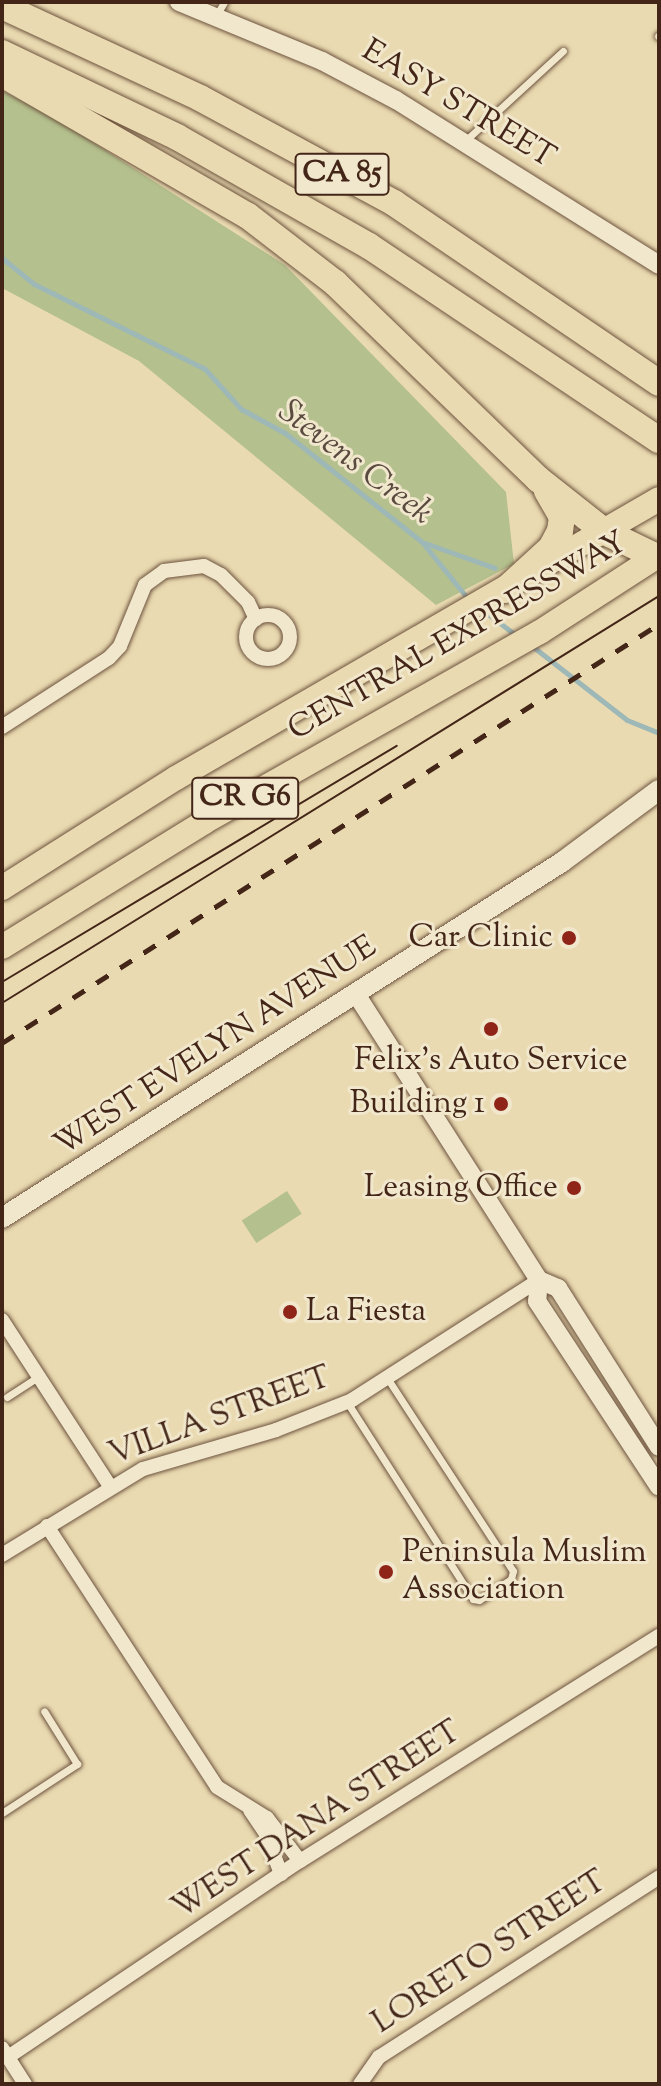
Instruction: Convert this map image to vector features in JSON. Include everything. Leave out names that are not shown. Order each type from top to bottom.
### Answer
[{"type":"highway","name":"CA 85","points":[[2,6],[200,98],[394,203],[659,383]]},
{"type":"highway","name":"CA 85","points":[[2,53],[164,131],[320,217],[659,440]]},
{"type":"highway","points":[[2,74],[198,185],[295,250],[538,479],[605,532],[658,556]]},
{"type":"highway","points":[[505,590],[551,548],[560,531],[557,505],[538,479]]},
{"type":"highway","name":"CENTRAL EXPRESSWAY","points":[[2,888],[176,778],[451,622],[659,499]]},
{"type":"highway","name":"CENTRAL EXPRESSWAY","points":[[2,947],[204,822],[540,632],[658,556]]},
{"type":"main road","name":"WEST EVELYN AVENUE","points":[[2,1218],[562,862],[659,790]]},
{"type":"street","name":"EASY STREET","points":[[179,2],[220,9]]},
{"type":"street","name":"EASY STREET","points":[[201,2],[335,68],[465,141],[659,265]]},
{"type":"street","points":[[2,727],[109,658],[120,646],[145,585],[164,571],[204,566],[221,575],[248,602],[256,619]]},
{"type":"street","points":[[356,994],[539,1280],[558,1288],[659,1447]]},
{"type":"street","points":[[539,1280],[537,1301],[659,1487]]},
{"type":"street","name":"VILLA STREET","points":[[2,1555],[110,1486],[167,1459],[276,1430],[347,1402],[539,1280]]},
{"type":"street","points":[[2,1320],[110,1486]]},
{"type":"street","points":[[47,1526],[198,1762],[217,1787],[249,1810],[267,1818],[300,1861]]},
{"type":"street","name":"WEST DANA STREET","points":[[5,2053],[300,1861],[659,1636]]},
{"type":"street","points":[[249,1810],[266,1834],[281,1874]]},
{"type":"street","name":"LORETO STREET","points":[[360,2084],[379,2057],[659,1877]]},
{"type":"street","points":[[5,2053],[25,2084]]},
{"type":"lane","points":[[465,141],[563,51]]},
{"type":"lane","points":[[7,1397],[39,1376]]},
{"type":"lane","points":[[347,1402],[473,1599],[479,1600],[511,1579],[513,1571],[387,1378]]},
{"type":"lane","points":[[2,1813],[77,1764],[44,1711]]},
{"type":"green space","points":[[2,91],[55,118],[285,265],[506,492],[514,564],[436,605],[139,361],[2,288]]},
{"type":"green space","points":[[287,1191],[302,1214],[256,1243],[242,1220]]},
{"type":"waterway","name":"Stevens Creek","points":[[2,258],[34,284],[205,369],[241,409],[285,433],[422,542],[469,600]]},
{"type":"waterway","points":[[425,543],[495,568]]},
{"type":"waterway","name":"Stevens Creek","points":[[484,611],[517,636]]},
{"type":"waterway","name":"Stevens Creek","points":[[532,646],[627,720],[659,733]]},
{"type":"tram line","points":[[2,1003],[659,596]]},
{"type":"tram line","points":[[2,982],[397,746]]},
{"type":"railway","points":[[2,1043],[659,624]]},
{"type":"place","name":"Car Clinic","points":[[569,938]]},
{"type":"place","name":"Felix's Auto Service","points":[[491,1029]]},
{"type":"place","name":"Building 1","points":[[501,1104]]},
{"type":"place","name":"Leasing Office","points":[[574,1188]]},
{"type":"place","name":"La Fiesta","points":[[290,1312]]},
{"type":"place","name":"Peninsula Muslim Association","points":[[386,1572]]}]
